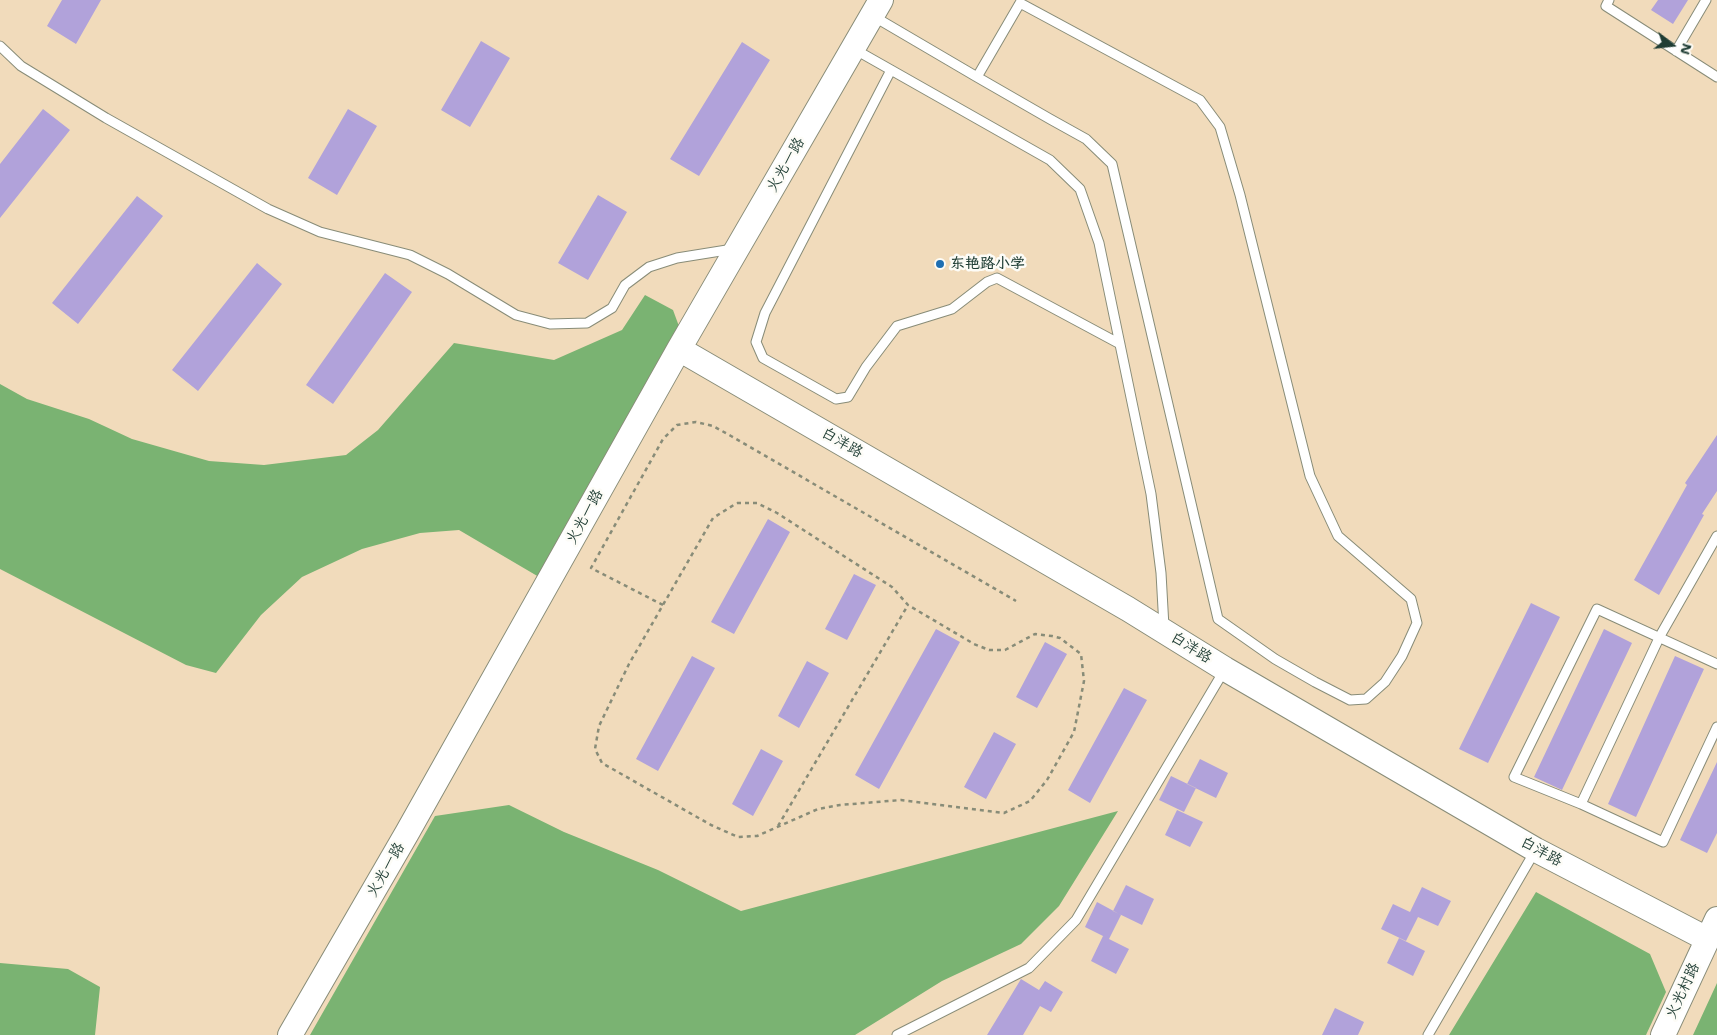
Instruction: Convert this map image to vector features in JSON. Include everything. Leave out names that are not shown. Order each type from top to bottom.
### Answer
[{"type":"street","name":"火光一路","points":[[290,1035],[407,833],[679,349],[877,8]]},
{"type":"street","name":"白洋路","points":[[679,349],[1536,850],[1712,929]]},
{"type":"street","name":"火光村路","points":[[1662,1035],[1712,929]]},
{"type":"lane","points":[[1610,0],[1606,6],[1717,77]]},
{"type":"lane","points":[[1676,51],[1706,0]]},
{"type":"lane","points":[[877,8],[977,77],[1086,139],[1112,164],[1218,619],[1275,659],[1315,682],[1350,700],[1366,698],[1385,682],[1402,656],[1417,623],[1411,599],[1338,536],[1310,476],[1240,195],[1220,127],[1200,100],[1020,2],[977,77]]},
{"type":"lane","points":[[0,46],[21,66],[106,118],[268,209],[320,232],[410,255],[448,274],[516,315],[550,324],[587,323],[612,308],[625,285],[649,267],[677,258],[738,248]]},
{"type":"lane","points":[[854,49],[1050,160],[1080,189],[1099,243],[1151,494],[1161,573],[1164,631]]},
{"type":"lane","points":[[891,70],[765,313],[756,342],[763,358],[836,399],[848,397],[866,367],[897,326],[952,309],[986,282],[997,278],[1120,344]]},
{"type":"lane","points":[[1581,804],[1660,636],[1717,536]]},
{"type":"lane","points":[[1717,664],[1660,636],[1597,609],[1514,777],[1581,804],[1663,842],[1717,727]]},
{"type":"lane","points":[[897,1035],[1029,968],[1076,920],[1225,669]]},
{"type":"lane","points":[[1428,1035],[1536,850]]},
{"type":"path","points":[[663,605],[591,568],[663,439],[677,425],[696,422],[713,426],[731,436],[1016,601]]},
{"type":"path","points":[[737,502],[757,503],[777,513],[892,587],[908,605],[989,650],[1005,650],[1035,634],[1060,638],[1081,654],[1084,681],[1074,732],[1047,780],[1030,801],[1004,813],[901,800],[840,805],[818,809],[757,836],[738,837],[711,825],[602,763],[595,749],[599,726],[629,664],[663,605],[713,518],[737,502]]},
{"type":"path","points":[[777,827],[908,605]]},
{"type":"green space","points":[[645,295],[673,310],[680,329],[539,577],[459,530],[420,533],[362,549],[302,577],[261,615],[216,673],[186,665],[0,569],[0,384],[27,399],[89,419],[132,439],[209,461],[264,465],[346,455],[378,430],[454,343],[554,360],[622,330]]},
{"type":"green space","points":[[509,805],[564,832],[658,870],[741,911],[1118,811],[1059,906],[1021,944],[942,981],[855,1035],[310,1035],[435,816]]},
{"type":"green space","points":[[1536,892],[1650,954],[1666,992],[1646,1035],[1449,1035]]},
{"type":"green space","points":[[0,963],[68,969],[100,987],[95,1035],[0,1035]]},
{"type":"green space","points":[[1717,983],[1717,1035],[1693,1035]]},
{"type":"building","points":[[62,0],[101,0],[76,44],[47,26]]},
{"type":"building","points":[[1658,0],[1688,0],[1673,24],[1651,10]]},
{"type":"building","points":[[481,41],[510,58],[470,127],[441,110]]},
{"type":"building","points":[[742,42],[770,60],[699,176],[670,159]]},
{"type":"building","points":[[43,109],[70,130],[0,218],[0,164]]},
{"type":"building","points":[[348,109],[377,126],[337,195],[308,178]]},
{"type":"building","points":[[598,195],[627,212],[588,280],[558,263]]},
{"type":"building","points":[[137,196],[163,216],[78,324],[52,303]]},
{"type":"building","points":[[257,263],[282,284],[198,391],[172,370]]},
{"type":"building","points":[[385,273],[412,292],[333,404],[306,385]]},
{"type":"building","points":[[1717,435],[1717,491],[1702,514],[1704,515],[1659,595],[1634,580],[1687,485],[1685,483]]},
{"type":"building","points":[[768,519],[790,532],[734,634],[711,622]]},
{"type":"building","points":[[854,574],[876,585],[847,640],[825,629]]},
{"type":"building","points":[[1531,603],[1560,617],[1488,763],[1459,749]]},
{"type":"building","points":[[936,629],[960,642],[879,789],[855,775]]},
{"type":"building","points":[[1604,629],[1632,643],[1562,790],[1534,777]]},
{"type":"building","points":[[1045,642],[1067,654],[1037,708],[1016,697]]},
{"type":"building","points":[[692,656],[715,668],[658,771],[636,759]]},
{"type":"building","points":[[1675,656],[1704,669],[1636,817],[1608,804]]},
{"type":"building","points":[[807,661],[829,673],[799,728],[778,716]]},
{"type":"building","points":[[1124,688],[1147,700],[1090,803],[1068,790]]},
{"type":"building","points":[[994,732],[1016,744],[986,799],[964,787]]},
{"type":"building","points":[[761,749],[783,761],[753,816],[732,804]]},
{"type":"building","points":[[1200,759],[1228,773],[1216,798],[1187,784]]},
{"type":"building","points":[[1717,762],[1717,833],[1707,853],[1680,840]]},
{"type":"building","points":[[1171,776],[1196,788],[1184,812],[1159,800]]},
{"type":"building","points":[[1177,810],[1203,822],[1190,847],[1165,835]]},
{"type":"building","points":[[1126,885],[1154,899],[1142,925],[1113,911]]},
{"type":"building","points":[[1422,887],[1451,901],[1438,926],[1418,917],[1406,941],[1381,929],[1393,904],[1410,912]]},
{"type":"building","points":[[1097,902],[1121,915],[1109,939],[1085,927]]},
{"type":"building","points":[[1103,936],[1129,949],[1116,974],[1091,961]]},
{"type":"building","points":[[1399,938],[1425,951],[1413,976],[1387,963]]},
{"type":"building","points":[[1021,979],[1039,990],[1045,981],[1063,992],[1051,1012],[1040,1006],[1023,1035],[987,1035]]},
{"type":"building","points":[[1335,1008],[1364,1022],[1358,1035],[1322,1035]]},
{"type":"place","name":"东艳路小学","points":[[940,264]]}]
